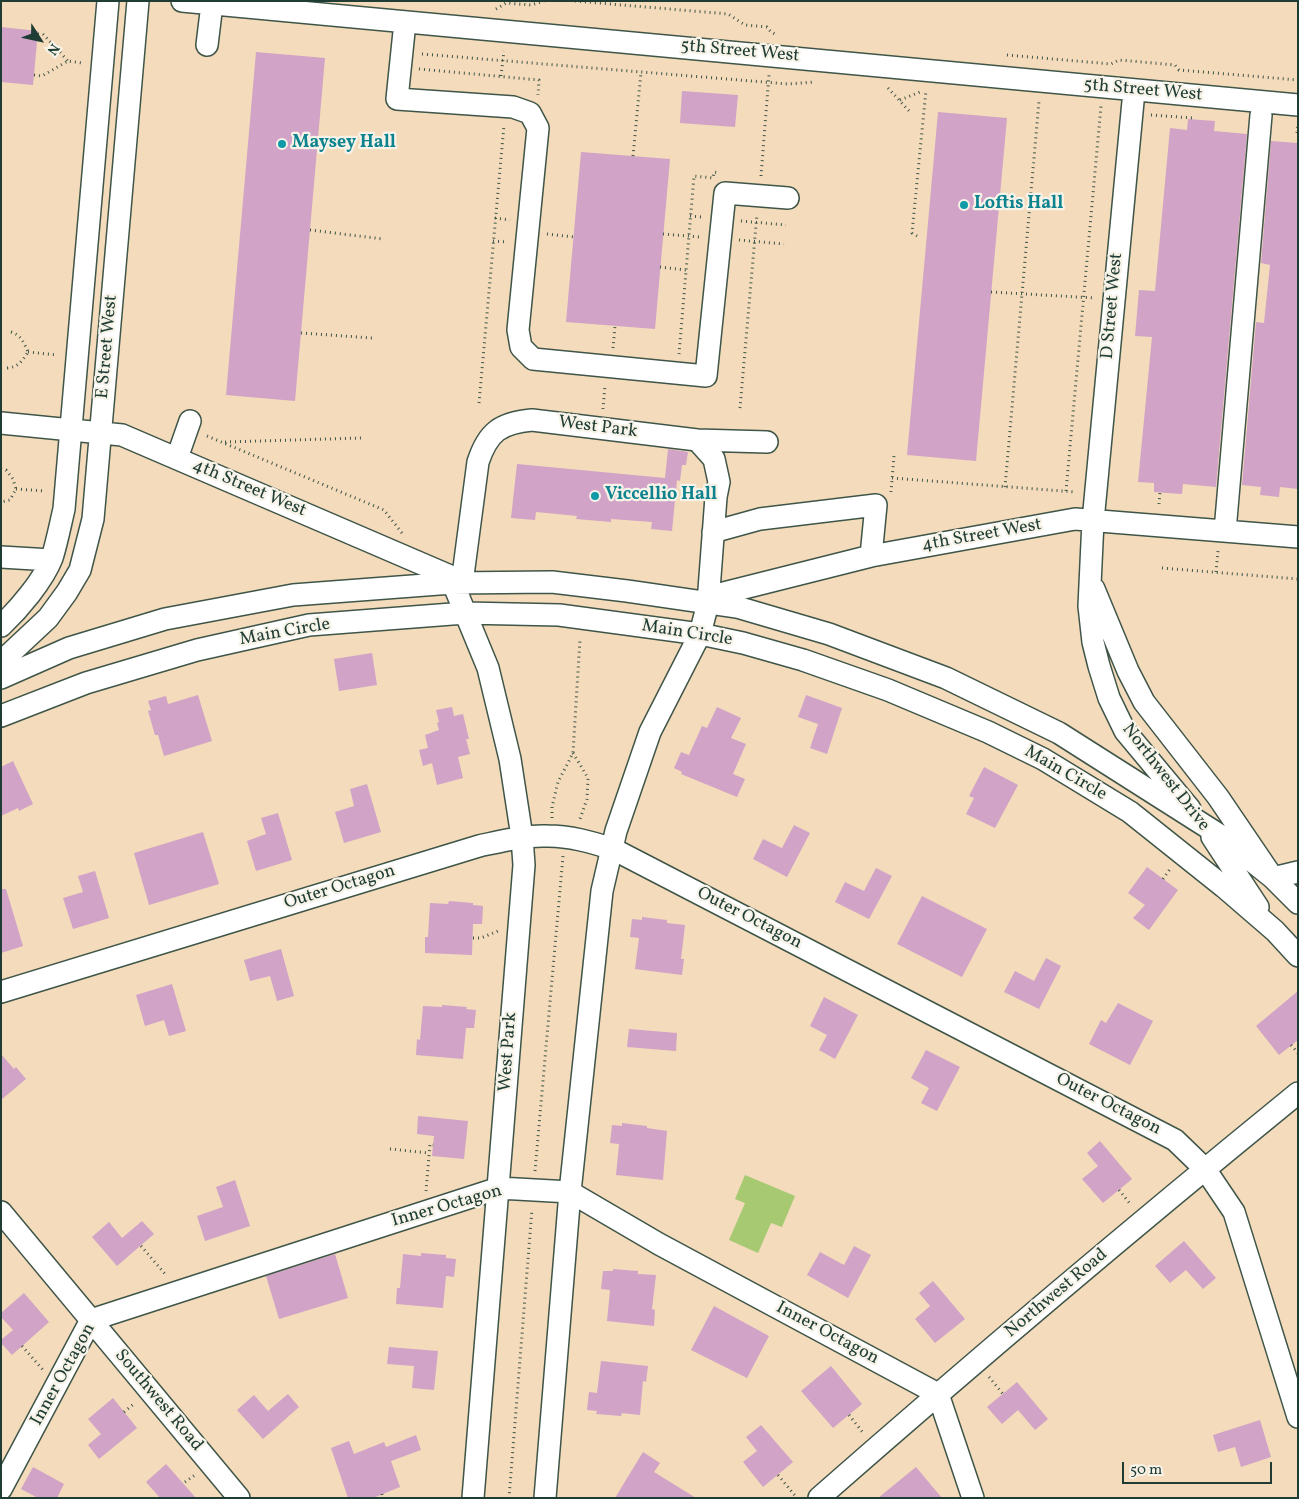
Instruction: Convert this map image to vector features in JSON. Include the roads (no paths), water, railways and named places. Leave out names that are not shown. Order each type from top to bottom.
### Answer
[{"type":"street","name":"E Street West","points":[[1,626],[19,609],[51,560],[59,534],[71,430],[108,1]]},
{"type":"street","name":"E Street West","points":[[1,662],[48,618],[80,570],[93,519],[138,1]]},
{"type":"street","name":"5th Street West","points":[[182,1],[771,55],[1133,99],[1298,105]]},
{"type":"street","points":[[207,45],[212,4]]},
{"type":"street","points":[[405,22],[397,99],[512,108],[530,113],[538,128],[518,330],[520,347],[533,359],[706,376],[725,193],[788,198]]},
{"type":"street","name":"D Street West","points":[[1093,521],[1133,99]]},
{"type":"street","points":[[1225,531],[1261,115]]},
{"type":"street","name":"West Park","points":[[457,583],[478,462],[484,444],[496,430],[513,422],[532,420],[697,440],[767,442]]},
{"type":"street","name":"4th Street West","points":[[1,423],[122,435],[450,576],[457,583],[465,613]]},
{"type":"street","points":[[177,458],[189,424]]},
{"type":"street","points":[[545,1498],[570,1192],[602,891],[616,831],[650,732],[700,634],[708,600],[716,498],[720,482],[714,459],[697,440]]},
{"type":"street","points":[[713,532],[760,519],[876,505],[871,556]]},
{"type":"street","name":"4th Street West","points":[[708,600],[871,556],[1075,519],[1298,538]]},
{"type":"street","name":"Northwest Drive","points":[[1093,521],[1089,606],[1093,642],[1109,698],[1125,732],[1204,826],[1275,931]]},
{"type":"street","points":[[1,557],[51,560]]},
{"type":"street","name":"Northwest Drive","points":[[1090,580],[1128,671],[1144,702],[1218,797],[1273,878],[1298,903]]},
{"type":"street","name":"Main Circle","points":[[1,678],[70,648],[165,619],[293,595],[457,583],[552,582],[708,600],[829,634],[946,678],[1059,734],[1218,834],[1273,878]]},
{"type":"street","name":"West Park","points":[[465,613],[488,668],[510,759],[522,837],[524,865],[473,1498]]},
{"type":"street","name":"Main Circle","points":[[1,716],[86,682],[197,650],[309,625],[465,613],[559,615],[700,634],[743,643],[803,660],[888,690],[988,732],[1043,760],[1130,812],[1224,887],[1275,931],[1298,956]]},
{"type":"street","name":"Outer Octagon","points":[[1,992],[479,846],[522,837],[548,836],[583,840],[612,849],[1175,1140],[1205,1168],[1234,1212],[1298,1417]]},
{"type":"street","points":[[1273,878],[1298,872]]},
{"type":"street","name":"Northwest Road","points":[[819,1498],[938,1394],[1205,1168],[1298,1093]]},
{"type":"street","name":"Inner Octagon","points":[[1,1489],[91,1320],[499,1188],[570,1192],[659,1244],[938,1394]]},
{"type":"street","name":"Southwest Road","points":[[1,1212],[239,1498]]},
{"type":"street","points":[[938,1394],[973,1498]]},
{"type":"place","name":"Maysey Hall","points":[[282,144]]},
{"type":"place","name":"Loftis Hall","points":[[964,205]]},
{"type":"place","name":"Viccellio Hall","points":[[595,496]]}]
